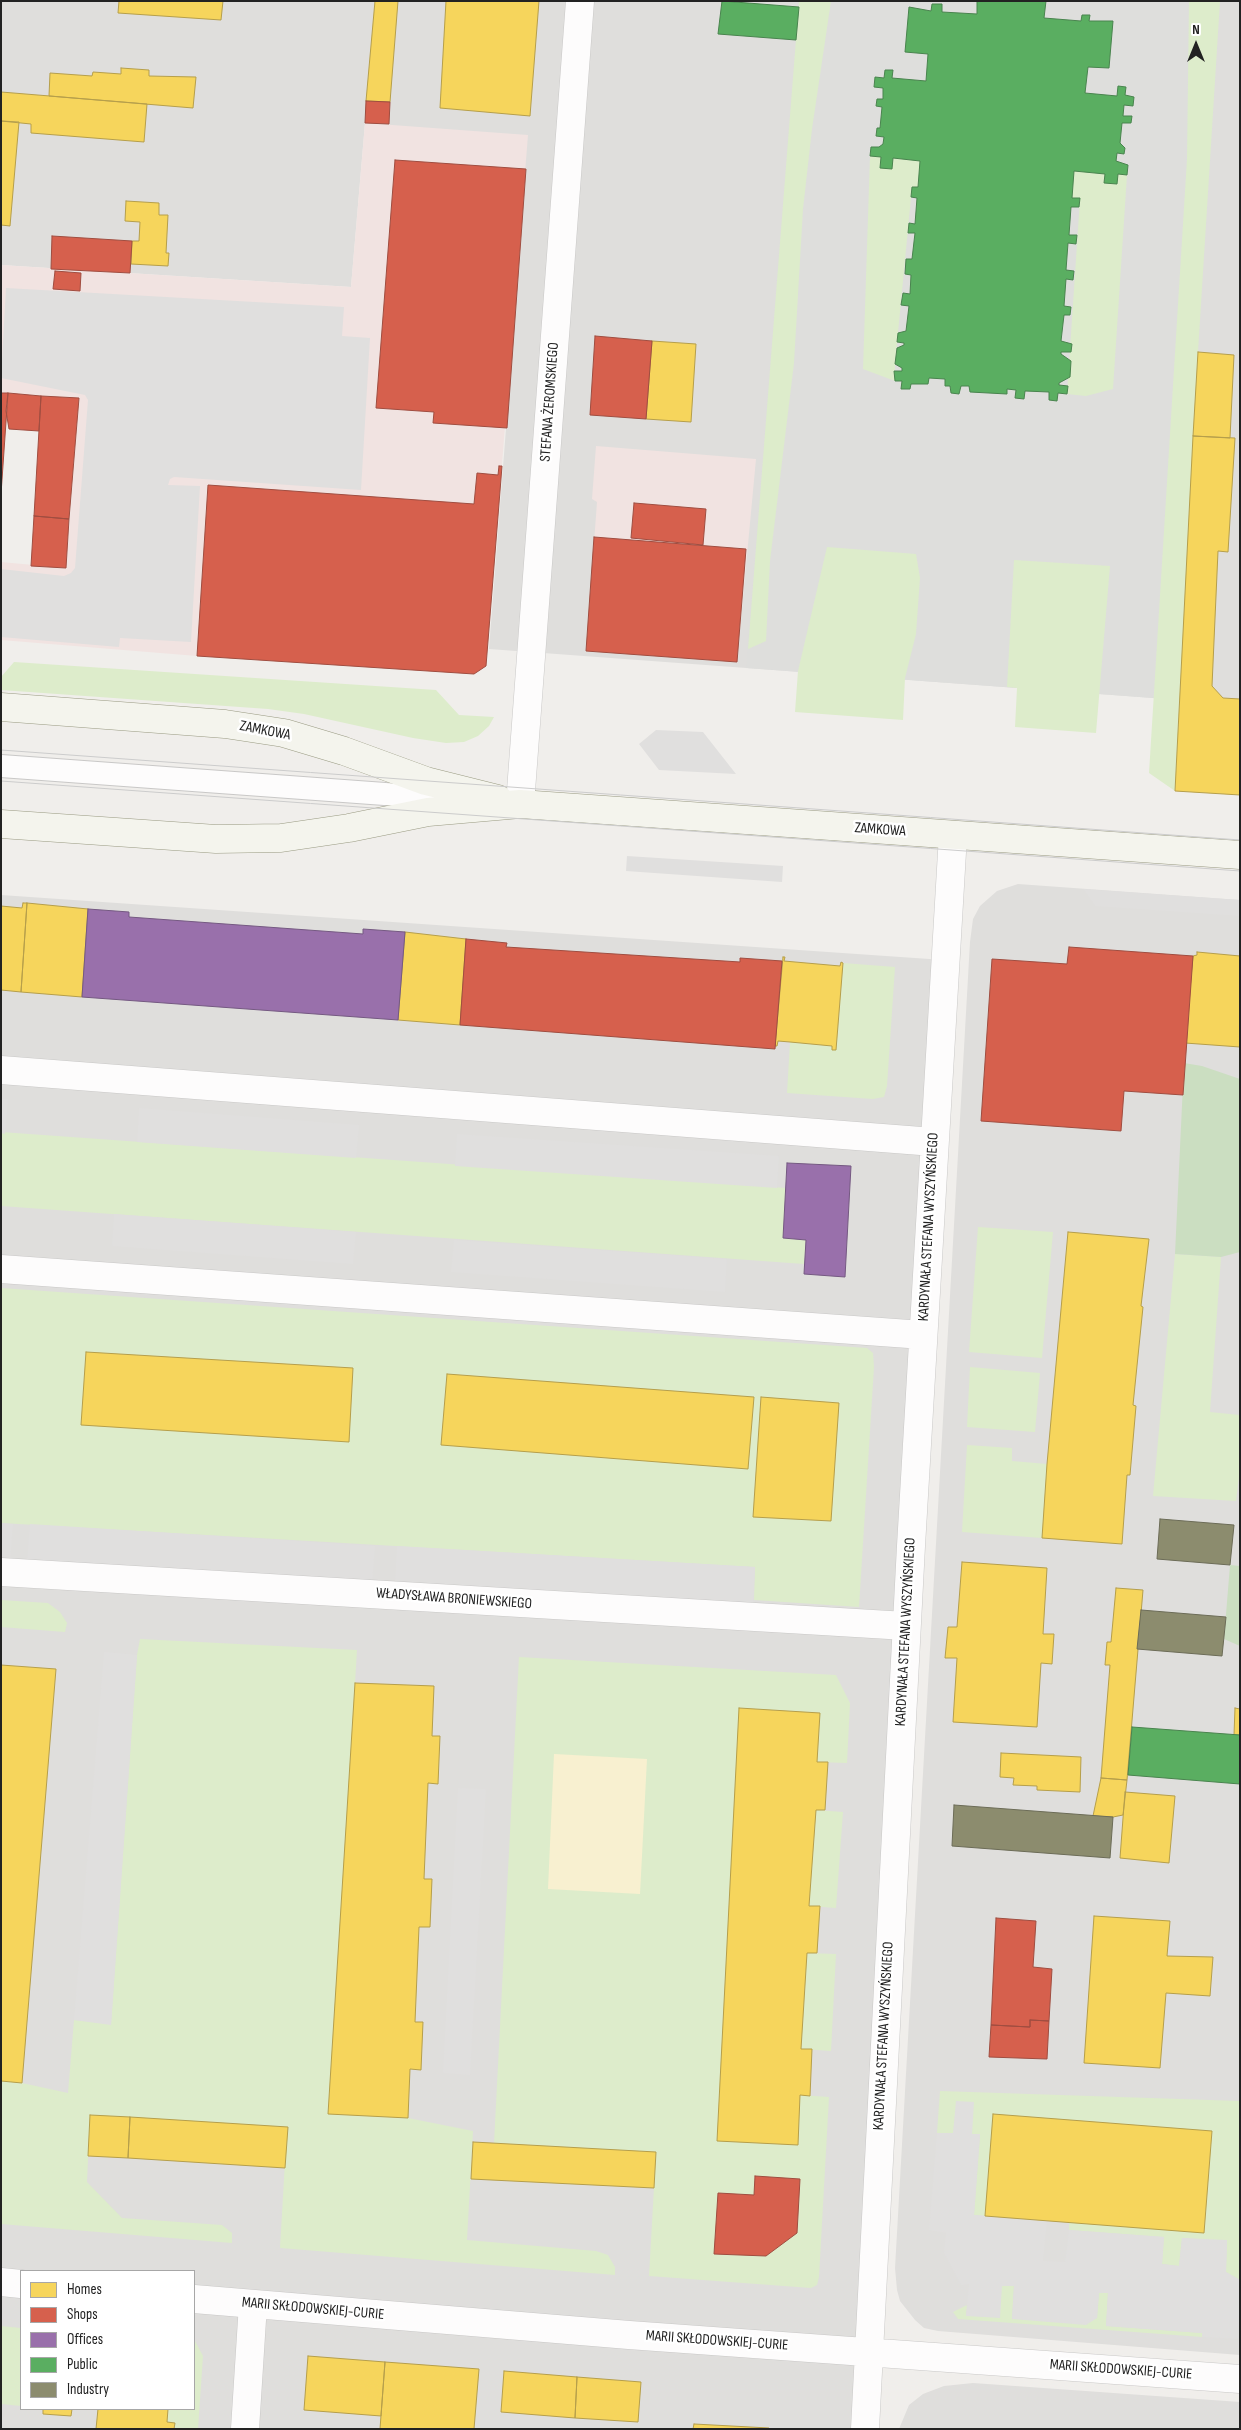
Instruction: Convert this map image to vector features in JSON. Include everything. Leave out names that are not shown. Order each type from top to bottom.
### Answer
[{"type":"street","name":"STEFANA ŻEROMSKIEGO","points":[[520,804],[580,1]]},
{"type":"street","name":"ZAMKOWA","points":[[1,707],[224,724],[284,733],[344,751],[426,781],[520,804]]},
{"type":"street","name":"ZAMKOWA","points":[[1,824],[216,839],[280,838],[349,828],[428,812],[520,804],[1240,855]]},
{"type":"street","name":"KARDYNAŁA STEFANA WYSZYŃSKIEGO","points":[[864,2429],[906,1626],[952,835]]},
{"type":"street","points":[[1,1070],[934,1142]]},
{"type":"street","points":[[1,1269],[923,1335]]},
{"type":"street","name":"WŁADYSŁAWA BRONIEWSKIEGO","points":[[1,1572],[906,1626]]},
{"type":"street","points":[[1,2282],[20,2284]]},
{"type":"street","name":"MARII SKŁODOWSKIEJ-CURIE","points":[[195,2299],[1240,2379]]},
{"type":"street","points":[[245,2429],[253,2304]]},
{"type":"lane","points":[[1,766],[520,804]]},
{"type":"shaded area","points":[[1,1],[1240,1],[1240,795],[1175,791],[1180,700],[489,649],[526,169],[365,123],[351,287],[1,265]]},
{"type":"shaded area","points":[[799,1],[1220,1],[1198,352],[1180,700],[746,668]]},
{"type":"shaded area","points":[[365,123],[528,135],[486,666],[474,674],[197,656],[1,640],[1,562],[66,568],[79,399],[1,393],[1,265],[351,287]]},
{"type":"shaded area","points":[[6,288],[344,307],[342,336],[370,338],[361,490],[174,477],[170,479],[168,485],[200,486],[191,642],[120,638],[119,647],[1,637],[1,569],[64,576],[71,573],[75,568],[88,400],[85,395],[1,378]]},
{"type":"shaded area","points":[[596,446],[756,459],[737,662],[586,651],[597,502],[592,499]]},
{"type":"shaded area","points":[[656,730],[703,732],[736,774],[659,770],[639,744]]},
{"type":"shaded area","points":[[627,856],[783,866],[782,882],[626,871]]},
{"type":"shaded area","points":[[1018,884],[1240,900],[1240,2355],[938,2331],[924,2328],[915,2320],[900,2301],[897,2290],[895,2268],[970,942],[973,919],[980,906],[997,891]]},
{"type":"shaded area","points":[[1083,889],[1240,900],[1240,916],[1095,906]]},
{"type":"shaded area","points":[[1,895],[944,960],[865,2429],[1,2429]]},
{"type":"shaded area","points":[[1,1099],[8,1099],[5,1134],[1,1133]]},
{"type":"shaded area","points":[[139,1108],[359,1125],[356,1158],[137,1142]]},
{"type":"shaded area","points":[[457,1134],[779,1156],[777,1188],[455,1166]]},
{"type":"shaded area","points":[[114,1214],[356,1232],[353,1264],[112,1246]]},
{"type":"shaded area","points":[[454,1240],[727,1259],[725,1292],[451,1272]]},
{"type":"shaded area","points":[[1,1523],[13,1524],[10,1564],[1,1563]]},
{"type":"shaded area","points":[[30,1524],[375,1546],[372,1585],[27,1563]]},
{"type":"shaded area","points":[[397,1546],[755,1567],[753,1606],[395,1585]]},
{"type":"shaded area","points":[[104,1652],[137,1655],[111,2025],[74,2020]]},
{"type":"shaded area","points":[[458,1788],[486,1789],[470,2075],[443,2073]]},
{"type":"shaded area","points":[[956,2101],[974,2102],[972,2134],[980,2134],[974,2215],[1047,2220],[1043,2261],[1065,2262],[1069,2230],[1164,2237],[1162,2264],[1179,2266],[1182,2238],[1227,2240],[1226,2272],[1240,2280],[1238,2339],[1202,2337],[1202,2333],[1106,2326],[1108,2293],[1099,2293],[1097,2318],[1086,2325],[1012,2319],[1014,2286],[1002,2286],[1000,2318],[966,2316],[969,2284],[961,2285],[944,2253],[946,2233],[929,2230],[937,2133],[953,2133]]},
{"type":"shaded area","points":[[973,2383],[1240,2402],[1240,2429],[899,2429],[909,2405],[923,2394],[944,2386]]},
{"type":"green space","points":[[799,1],[831,1],[812,129],[803,209],[794,363],[770,561],[766,641],[748,649]]},
{"type":"green space","points":[[1189,1],[1220,1],[1198,352],[1175,791],[1149,773],[1187,159]]},
{"type":"green space","points":[[870,156],[881,157],[880,168],[892,168],[893,158],[920,161],[918,187],[912,187],[895,381],[863,369]]},
{"type":"green space","points":[[1074,171],[1105,174],[1104,183],[1116,184],[1118,174],[1127,175],[1113,389],[1086,396],[1067,394],[1080,199],[1072,198]]},
{"type":"green space","points":[[827,547],[916,554],[920,578],[916,634],[905,678],[903,720],[795,712],[798,671]]},
{"type":"green space","points":[[1014,560],[1110,566],[1096,733],[1015,727],[1017,688],[1007,687]]},
{"type":"green space","points":[[14,662],[436,690],[459,715],[494,717],[489,726],[478,736],[464,742],[446,743],[413,738],[304,714],[268,709],[1,690],[1,677]]},
{"type":"green space","points":[[843,963],[895,967],[887,1086],[884,1097],[873,1099],[787,1093],[790,1042],[832,1046],[832,1050],[836,1050]]},
{"type":"green space","points":[[1184,1063],[1202,1066],[1240,1079],[1240,1252],[1221,1257],[1175,1254]]},
{"type":"green space","points":[[1,1132],[786,1188],[783,1238],[806,1240],[804,1264],[1,1206]]},
{"type":"green space","points":[[978,1227],[1053,1232],[1042,1358],[969,1352]]},
{"type":"green space","points":[[1175,1254],[1221,1257],[1210,1412],[1240,1415],[1240,1469],[1236,1501],[1153,1496]]},
{"type":"green space","points":[[1,1288],[867,1348],[873,1353],[874,1367],[859,1607],[754,1600],[755,1567],[1,1523]],"holes":[[[86,1352],[353,1368],[349,1441],[82,1425]],[[447,1374],[754,1397],[748,1467],[441,1444]],[[761,1397],[839,1403],[831,1521],[753,1517]]]},
{"type":"green space","points":[[970,1367],[1040,1373],[1035,1432],[967,1427]]},
{"type":"green space","points":[[967,1445],[1012,1448],[1012,1461],[1047,1464],[1042,1538],[962,1532]]},
{"type":"green space","points":[[1230,1565],[1240,1566],[1240,1646],[1224,1639]]},
{"type":"green space","points":[[1,1600],[48,1603],[60,1612],[67,1623],[65,1632],[1,1627]]},
{"type":"green space","points":[[140,1639],[357,1650],[329,2114],[408,2118],[473,2131],[467,2240],[596,2251],[608,2255],[615,2267],[615,2275],[280,2248],[287,2127],[90,2116],[87,2182],[122,2218],[222,2225],[232,2233],[232,2243],[1,2224],[1,2081],[22,2083],[68,2093],[74,2020],[111,2024],[137,1655]]},
{"type":"green space","points":[[519,1657],[836,1675],[850,1703],[847,1763],[817,1762],[819,1713],[741,1708],[717,2141],[797,2145],[800,2095],[829,2097],[819,2277],[817,2285],[811,2288],[649,2276],[656,2152],[494,2143]]},
{"type":"green space","points":[[816,1810],[843,1812],[836,1908],[809,1906]]},
{"type":"green space","points":[[807,1953],[836,1954],[831,2051],[801,2049]]},
{"type":"green space","points":[[940,2091],[1240,2101],[1240,2280],[1226,2272],[1227,2241],[1182,2238],[1179,2266],[1162,2264],[1164,2237],[1069,2230],[1069,2222],[1204,2233],[1212,2131],[993,2114],[985,2216],[974,2215],[980,2135],[937,2133]]},
{"type":"green space","points":[[1002,2285],[1014,2286],[1012,2319],[1097,2318],[1099,2293],[1108,2293],[1106,2326],[1202,2333],[1202,2337],[958,2319],[953,2312],[967,2305],[966,2316]]},
{"type":"green space","points":[[1,2326],[20,2328],[20,2406],[1,2404]]},
{"type":"green space","points":[[195,2341],[203,2356],[198,2429],[174,2429],[175,2423],[167,2422],[168,2410],[195,2410]]},
{"type":"sand","points":[[554,1754],[647,1759],[640,1894],[548,1889]]},
{"type":"building: Homes","points":[[119,1],[223,1],[221,20],[118,13]]},
{"type":"building: Homes","points":[[375,1],[398,1],[390,102],[366,101]]},
{"type":"building: Homes","points":[[446,1],[539,1],[530,116],[440,108]]},
{"type":"building: Homes","points":[[121,68],[149,70],[149,76],[196,77],[193,108],[49,96],[50,73],[92,76],[93,72],[121,74]]},
{"type":"building: Homes","points":[[1,92],[147,104],[144,142],[31,133],[31,124],[1,121]]},
{"type":"building: Homes","points":[[1,121],[19,122],[10,226],[1,225]]},
{"type":"building: Homes","points":[[126,201],[159,203],[159,215],[168,215],[166,253],[169,253],[168,266],[131,264],[132,241],[139,241],[140,222],[125,221]]},
{"type":"building: Homes","points":[[652,341],[696,344],[691,422],[646,419]]},
{"type":"building: Homes","points":[[1198,352],[1234,355],[1230,438],[1193,436]]},
{"type":"building: Homes","points":[[1193,436],[1235,438],[1228,552],[1218,551],[1212,686],[1223,698],[1240,699],[1240,795],[1175,791]]},
{"type":"building: Homes","points":[[23,903],[27,903],[21,992],[1,990],[1,906],[22,908]]},
{"type":"building: Homes","points":[[27,903],[88,909],[82,997],[21,992]]},
{"type":"building: Homes","points":[[405,932],[466,939],[460,1025],[398,1020]]},
{"type":"building: Homes","points":[[1197,952],[1240,956],[1240,1047],[1185,1043],[1193,956],[1197,955]]},
{"type":"building: Homes","points":[[783,957],[785,957],[784,961],[840,966],[841,962],[843,963],[836,1050],[832,1050],[832,1046],[778,1041],[777,1046],[775,1046]]},
{"type":"building: Homes","points":[[1068,1232],[1149,1239],[1141,1306],[1143,1307],[1133,1405],[1136,1406],[1130,1475],[1127,1475],[1122,1544],[1042,1538]]},
{"type":"building: Homes","points":[[86,1352],[353,1368],[349,1442],[81,1425]]},
{"type":"building: Homes","points":[[447,1374],[754,1397],[748,1469],[441,1445]]},
{"type":"building: Homes","points":[[761,1397],[839,1403],[831,1521],[753,1517]]},
{"type":"building: Homes","points":[[962,1562],[1047,1568],[1043,1634],[1054,1634],[1052,1664],[1041,1663],[1037,1727],[953,1722],[957,1658],[945,1658],[948,1627],[957,1627]]},
{"type":"building: Homes","points":[[1116,1588],[1143,1590],[1127,1780],[1101,1778],[1110,1665],[1105,1665],[1107,1642],[1111,1642]]},
{"type":"building: Homes","points":[[1,1665],[56,1669],[22,2083],[1,2081]]},
{"type":"building: Homes","points":[[355,1683],[434,1686],[432,1736],[440,1736],[438,1784],[428,1783],[424,1879],[432,1879],[430,1927],[419,1927],[415,2022],[423,2022],[421,2070],[410,2069],[408,2118],[328,2114]]},
{"type":"building: Homes","points":[[739,1708],[820,1713],[817,1762],[828,1762],[825,1810],[816,1810],[809,1906],[820,1906],[817,1953],[807,1953],[801,2049],[812,2049],[810,2096],[800,2095],[798,2145],[717,2141]]},
{"type":"building: Homes","points":[[1235,1708],[1240,1709],[1240,1735],[1234,1735]]},
{"type":"building: Homes","points":[[1001,1753],[1081,1757],[1080,1792],[1037,1790],[1037,1786],[1013,1785],[1014,1778],[1000,1777]]},
{"type":"building: Homes","points":[[1101,1778],[1127,1780],[1123,1815],[1113,1817],[1093,1816]]},
{"type":"building: Homes","points":[[1125,1792],[1175,1796],[1169,1863],[1120,1858]]},
{"type":"building: Homes","points":[[1094,1916],[1170,1921],[1167,1956],[1213,1957],[1210,1996],[1166,1993],[1160,2068],[1084,2063]]},
{"type":"building: Homes","points":[[993,2114],[1212,2131],[1204,2233],[985,2216]]},
{"type":"building: Homes","points":[[90,2115],[130,2117],[128,2158],[88,2156]]},
{"type":"building: Homes","points":[[130,2117],[288,2127],[285,2168],[128,2158]]},
{"type":"building: Homes","points":[[473,2142],[656,2152],[654,2188],[471,2179]]},
{"type":"building: Homes","points":[[308,2356],[385,2362],[381,2416],[304,2410]]},
{"type":"building: Homes","points":[[385,2362],[479,2369],[474,2429],[380,2429]]},
{"type":"building: Homes","points":[[504,2371],[577,2377],[575,2418],[501,2412]]},
{"type":"building: Homes","points":[[577,2377],[641,2382],[638,2422],[575,2418]]},
{"type":"building: Homes","points":[[43,2410],[72,2410],[71,2416],[43,2414]]},
{"type":"building: Homes","points":[[98,2410],[168,2410],[167,2422],[175,2423],[174,2429],[96,2429]]},
{"type":"building: Homes","points":[[694,2424],[769,2428],[769,2429],[693,2429]]},
{"type":"building: Shops","points":[[366,101],[390,102],[389,124],[365,123]]},
{"type":"building: Shops","points":[[395,160],[526,169],[507,428],[433,423],[434,412],[376,408]]},
{"type":"building: Shops","points":[[52,236],[132,241],[130,273],[51,269]]},
{"type":"building: Shops","points":[[55,271],[81,273],[80,291],[53,289]]},
{"type":"building: Shops","points":[[595,336],[652,341],[646,419],[590,415]]},
{"type":"building: Shops","points":[[1,393],[8,393],[1,494]]},
{"type":"building: Shops","points":[[8,393],[41,396],[39,431],[9,429],[6,411]]},
{"type":"building: Shops","points":[[41,396],[79,398],[69,519],[34,516]]},
{"type":"building: Shops","points":[[499,466],[502,466],[486,666],[474,674],[197,656],[208,485],[474,504],[477,473],[498,475]]},
{"type":"building: Shops","points":[[634,503],[706,509],[703,545],[631,538]]},
{"type":"building: Shops","points":[[34,516],[69,519],[66,568],[31,566]]},
{"type":"building: Shops","points":[[594,537],[746,549],[737,662],[586,651]]},
{"type":"building: Shops","points":[[466,939],[507,943],[506,947],[740,962],[740,958],[782,961],[775,1049],[460,1025]]},
{"type":"building: Shops","points":[[1069,947],[1193,956],[1183,1095],[1124,1091],[1121,1131],[981,1121],[992,959],[1067,964]]},
{"type":"building: Shops","points":[[996,1918],[1036,1921],[1033,1967],[1052,1969],[1049,2021],[1030,2020],[1030,2027],[991,2025]]},
{"type":"building: Shops","points":[[1030,2020],[1049,2021],[1047,2059],[989,2057],[991,2025],[1030,2027]]},
{"type":"building: Shops","points":[[755,2176],[800,2179],[797,2233],[766,2256],[714,2254],[718,2193],[754,2195]]},
{"type":"building: Offices","points":[[88,909],[129,912],[129,917],[363,934],[363,929],[405,932],[398,1020],[82,997]]},
{"type":"building: Offices","points":[[787,1163],[851,1166],[845,1277],[804,1274],[806,1240],[783,1238]]},
{"type":"building: Public","points":[[722,1],[799,7],[796,40],[718,34]]},
{"type":"building: Public","points":[[977,1],[1046,1],[1044,18],[1081,21],[1082,15],[1090,15],[1089,21],[1113,21],[1109,68],[1088,67],[1085,93],[1117,96],[1118,86],[1126,87],[1125,95],[1134,97],[1133,106],[1124,105],[1123,116],[1132,116],[1131,123],[1122,123],[1120,143],[1125,148],[1124,154],[1117,153],[1116,161],[1128,165],[1127,175],[1118,174],[1117,184],[1104,183],[1105,174],[1074,171],[1072,198],[1080,198],[1079,207],[1071,207],[1069,235],[1077,235],[1076,244],[1068,243],[1066,270],[1074,271],[1073,280],[1066,279],[1064,306],[1071,307],[1070,315],[1064,315],[1061,341],[1072,344],[1071,352],[1061,352],[1071,361],[1070,377],[1059,383],[1059,385],[1068,386],[1067,394],[1058,393],[1057,401],[1049,400],[1049,392],[1025,391],[1024,399],[1015,398],[1016,390],[1007,389],[1007,394],[970,392],[969,386],[961,386],[959,394],[951,393],[950,386],[945,386],[945,379],[929,378],[928,384],[911,384],[910,389],[901,389],[902,381],[895,381],[894,371],[902,371],[902,368],[895,364],[897,348],[904,345],[904,343],[897,342],[898,333],[906,331],[909,306],[901,305],[903,293],[910,294],[911,275],[905,274],[906,259],[912,259],[915,233],[908,233],[909,223],[915,224],[917,198],[911,197],[912,187],[918,187],[920,161],[893,158],[892,169],[880,168],[881,157],[870,156],[871,147],[879,147],[883,144],[884,137],[876,136],[877,128],[880,128],[882,107],[876,106],[877,99],[883,99],[883,88],[874,87],[875,77],[884,78],[885,70],[893,70],[892,78],[926,81],[928,54],[905,52],[909,7],[931,11],[932,4],[942,4],[942,12],[977,14]]},
{"type":"building: Public","points":[[1132,1727],[1240,1735],[1240,1784],[1128,1775]]},
{"type":"building: Industry","points":[[1160,1519],[1234,1525],[1230,1565],[1157,1559]]},
{"type":"building: Industry","points":[[1141,1610],[1226,1617],[1222,1656],[1137,1649]]},
{"type":"building: Industry","points":[[954,1805],[1113,1817],[1110,1858],[952,1846]]},
{"type":"tram line","points":[[1,750],[1240,840]]},
{"type":"tram line","points":[[1,781],[1240,871]]}]
